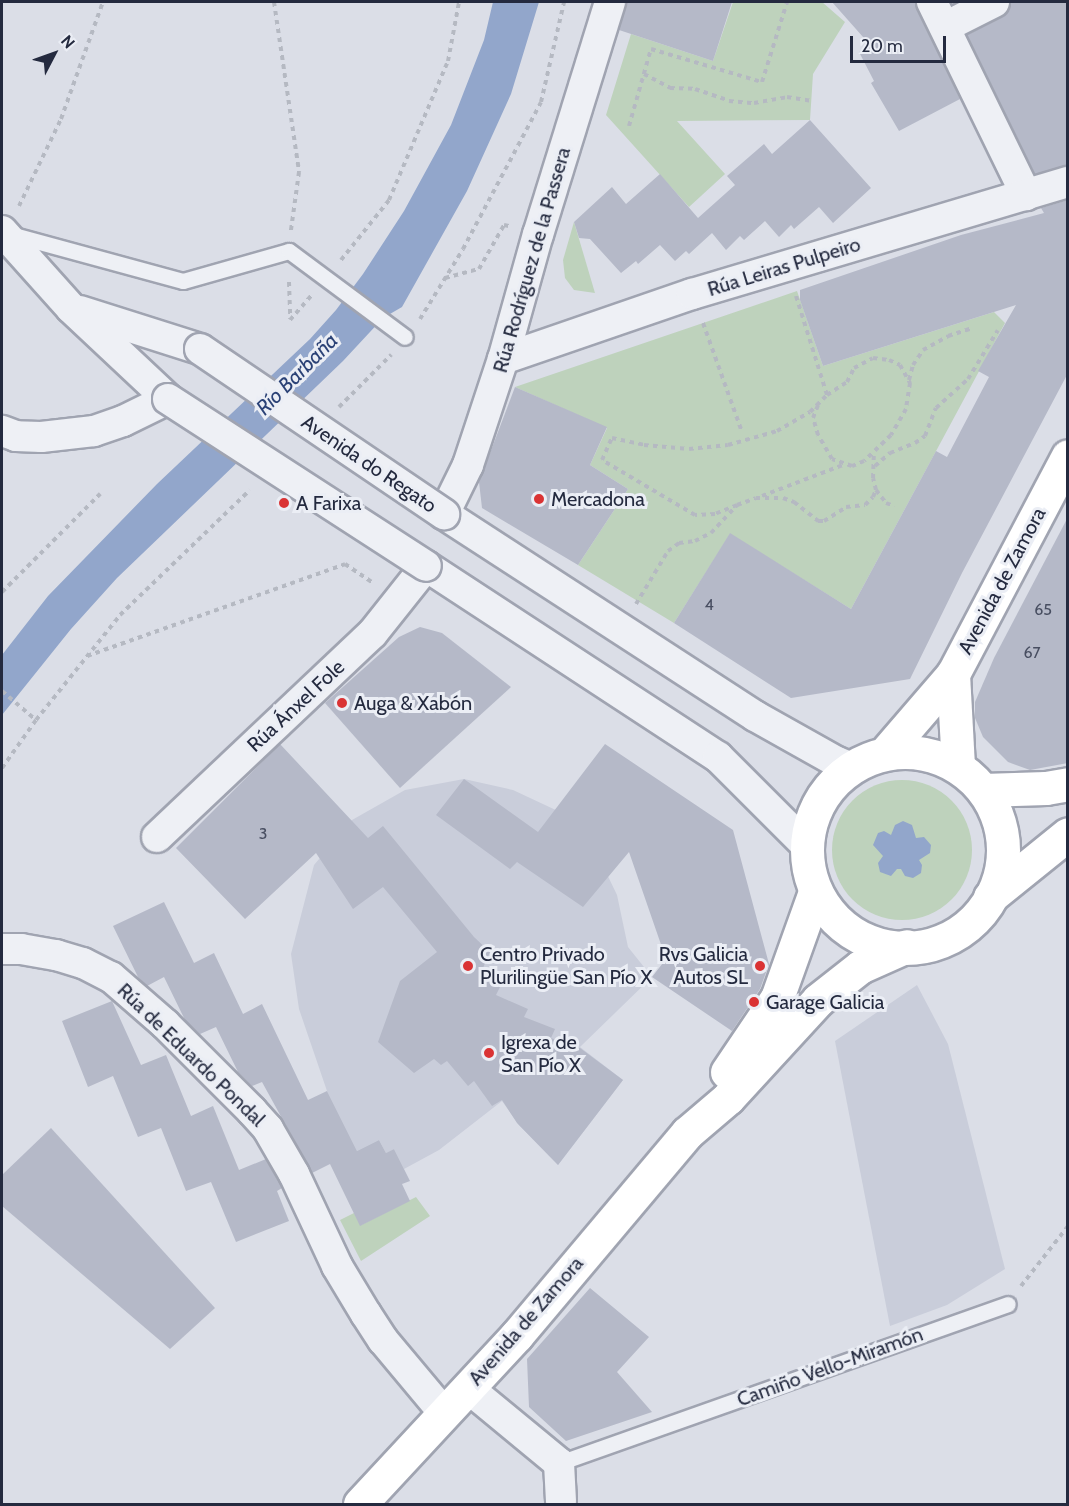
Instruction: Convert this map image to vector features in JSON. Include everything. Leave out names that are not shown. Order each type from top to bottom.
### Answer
[{"type":"street","name":"Rúa Rodríguez de la Passera","points":[[444,514],[468,465],[503,359],[538,234],[610,2]]},
{"type":"street","points":[[994,2],[939,14],[1026,195]]},
{"type":"street","name":"Rúa Leiras Pulpeiro","points":[[503,359],[692,294],[1068,182]]},
{"type":"street","points":[[2,232],[71,308],[168,399],[718,757],[807,846]]},
{"type":"street","name":"Avenida do Regato","points":[[71,308],[200,349],[620,630],[755,716],[852,768]]},
{"type":"street","points":[[2,431],[16,436],[41,437],[94,431],[123,421],[168,399]]},
{"type":"street","name":"Avenida de Zamora","points":[[885,753],[953,674],[1068,456]]},
{"type":"street","name":"Rúa Ánxel Fole","points":[[157,837],[372,634],[426,566]]},
{"type":"street","name":"Avenida de Zamora","points":[[953,674],[958,767]]},
{"type":"street","points":[[915,752],[944,759],[958,767],[983,790],[998,819],[1002,851],[1000,868],[988,898],[969,924],[955,934],[932,943],[907,946],[875,943],[860,938],[833,919],[815,892],[807,846],[821,801],[837,780],[852,768],[885,753],[915,752]]},
{"type":"street","points":[[983,790],[1046,788],[1068,784]]},
{"type":"street","points":[[988,898],[1068,834]]},
{"type":"street","name":"Avenida de Zamora","points":[[360,1504],[517,1335],[687,1134],[777,998],[815,892]]},
{"type":"street","name":"Avenida de Zamora","points":[[687,1134],[728,1098],[818,1000],[839,981],[860,967],[907,946]]},
{"type":"street","name":"Rúa de Eduardo Pondal","points":[[2,949],[56,954],[83,963],[111,977],[165,1024],[252,1111],[280,1149],[337,1266],[366,1314],[383,1340],[444,1413]]},
{"type":"street","points":[[468,1388],[559,1463],[561,1501]]},
{"type":"lane","points":[[2,232],[183,281],[289,251],[405,338]]},
{"type":"lane","name":"Camiño Vello-Miramón","points":[[559,1463],[1008,1304]]},
{"type":"path","points":[[2,232],[27,192],[61,119],[103,2]]},
{"type":"path","points":[[274,2],[299,172],[289,251],[290,320],[389,200],[448,61],[459,2]]},
{"type":"path","points":[[629,126],[651,49],[762,82],[787,2]]},
{"type":"path","points":[[644,74],[670,88],[695,89],[729,101],[754,103],[787,97],[811,101]]},
{"type":"path","points":[[445,278],[479,269],[504,225],[538,234]]},
{"type":"path","points":[[786,266],[827,395]]},
{"type":"path","points":[[692,294],[742,432]]},
{"type":"path","points":[[818,405],[813,418],[818,435],[832,459],[843,465],[852,466],[874,453],[891,435],[906,409],[913,365],[923,350],[948,336],[972,328]]},
{"type":"path","points":[[875,466],[890,453],[915,443],[925,436],[936,408],[968,379],[998,330]]},
{"type":"path","points":[[843,465],[714,514],[695,515],[602,460],[612,438],[672,448],[728,445],[777,431],[798,420],[818,405],[827,395],[846,382],[854,368],[873,358],[889,360],[900,365],[909,381]]},
{"type":"path","points":[[874,453],[873,478],[876,489],[886,502],[894,506]]},
{"type":"path","points":[[756,498],[775,497],[791,501],[818,520],[824,521],[846,507],[865,505],[873,497],[876,489]]},
{"type":"path","points":[[2,592],[100,495]]},
{"type":"path","points":[[620,630],[668,551],[679,543],[694,541],[711,533],[737,505]]},
{"type":"path","points":[[87,656],[345,564],[398,600]]},
{"type":"path","points":[[2,691],[36,720]]},
{"type":"path","points":[[1008,1304],[1068,1226]]},
{"type":"shaded area","name":"Centro Privado Plurilingüe San Pío X","points":[[464,779],[513,790],[560,812],[592,843],[617,895],[628,947],[652,977],[580,1047],[623,1080],[558,1165],[519,1125],[502,1101],[439,1150],[404,1169],[394,1149],[386,1153],[379,1140],[357,1151],[327,1091],[299,1009],[291,954],[314,865],[352,820],[405,790]]},
{"type":"shaded area","points":[[917,985],[948,1044],[1005,1269],[947,1305],[890,1326],[835,1041]]},
{"type":"green space","points":[[733,2],[822,2],[845,22],[813,74],[810,120],[677,121],[725,174],[689,207],[606,115],[631,34],[713,61]]},
{"type":"green space","points":[[574,222],[595,293],[574,290],[565,278],[563,260]]},
{"type":"green space","points":[[797,291],[823,366],[994,312],[1005,323],[851,609],[730,534],[674,623],[578,565],[628,489],[590,465],[607,428],[515,387]]},
{"type":"green space","points":[[902,780],[929,785],[951,801],[967,823],[972,850],[967,877],[951,899],[929,915],[902,920],[875,915],[853,899],[837,877],[832,850],[837,823],[853,801],[875,785]]},
{"type":"green space","points":[[416,1197],[430,1216],[361,1261],[340,1220],[354,1213],[361,1225]]},
{"type":"water","name":"Río Barbaña","points":[[493,2],[539,2],[511,94],[467,191],[402,307],[383,318],[343,361],[117,578],[71,629],[2,715],[2,655],[48,596],[157,484],[310,339],[336,310],[363,274],[404,211],[451,125],[484,40]]},
{"type":"water","points":[[903,821],[912,825],[916,838],[924,837],[931,845],[930,853],[919,860],[922,865],[921,873],[913,878],[905,876],[901,869],[897,869],[891,876],[880,872],[878,863],[883,856],[873,845],[878,833],[884,831],[891,835],[895,825]]},
{"type":"building","points":[[627,2],[732,2],[713,61],[619,30]]},
{"type":"building","points":[[832,2],[915,2],[960,99],[899,131],[871,83],[874,81],[859,52],[871,46]]},
{"type":"building","points":[[1011,2],[1068,2],[1068,165],[1035,174],[967,35],[1002,17],[1009,11]]},
{"type":"building","points":[[810,120],[871,188],[833,223],[819,207],[794,229],[791,225],[779,237],[765,221],[744,240],[740,236],[726,250],[712,233],[689,254],[686,251],[675,261],[660,245],[638,264],[636,261],[621,273],[590,239],[579,238],[574,222],[612,187],[626,204],[660,174],[698,218],[735,185],[727,176],[764,144],[772,154]]},
{"type":"building","points":[[1068,200],[1068,373],[962,573],[910,679],[791,698],[674,623],[730,533],[851,609],[936,451],[947,457],[989,377],[978,371],[1016,305],[823,366],[800,300],[800,290],[961,235],[1044,213],[1041,208]]},
{"type":"building","points":[[515,387],[607,427],[590,465],[628,489],[578,565],[482,508],[479,482]]},
{"type":"building","points":[[1068,517],[1068,763],[1030,770],[1008,762],[983,737],[975,718],[975,702],[994,658]]},
{"type":"building","points":[[420,627],[442,633],[511,687],[400,788],[325,703],[399,637]]},
{"type":"building","points":[[280,744],[368,838],[383,826],[474,937],[490,952],[479,977],[500,987],[496,995],[528,1009],[524,1017],[555,1029],[551,1038],[580,1048],[623,1080],[558,1165],[517,1123],[502,1100],[492,1106],[474,1081],[468,1086],[447,1061],[441,1065],[434,1059],[414,1073],[378,1042],[400,981],[437,952],[383,887],[353,909],[316,853],[245,919],[176,848]]},
{"type":"building","points":[[605,744],[733,830],[769,964],[760,989],[732,1031],[652,977],[666,959],[629,852],[583,907],[517,862],[510,869],[436,815],[464,779],[538,832]]},
{"type":"building","points":[[164,902],[194,963],[214,953],[243,1014],[262,1004],[308,1100],[327,1091],[357,1151],[379,1140],[386,1153],[394,1149],[410,1181],[402,1184],[410,1201],[360,1226],[330,1164],[312,1173],[262,1082],[252,1086],[238,1072],[216,1027],[200,1034],[185,1020],[164,977],[147,986],[138,977],[113,926]]},
{"type":"building","points":[[112,1001],[141,1065],[166,1055],[191,1116],[213,1106],[239,1170],[266,1159],[282,1188],[277,1191],[289,1221],[236,1242],[211,1182],[186,1191],[161,1128],[138,1137],[113,1076],[88,1087],[62,1021]]},
{"type":"building","points":[[51,1128],[215,1308],[170,1349],[2,1206],[2,1175]]},
{"type":"building","points":[[590,1288],[649,1337],[617,1372],[652,1412],[566,1441],[529,1407],[527,1359]]},
{"type":"place","name":"Mercadona","points":[[539,499]]},
{"type":"place","name":"A Farixa","points":[[284,503]]},
{"type":"place","name":"Auga & Xabón","points":[[342,703]]},
{"type":"place","name":"Centro Privado Plurilingüe San Pío X","points":[[468,966]]},
{"type":"place","name":"Rvs Galicia Autos SL","points":[[760,966]]},
{"type":"place","name":"Garage Galicia","points":[[754,1002]]},
{"type":"place","name":"Igrexa de San Pío X","points":[[489,1053]]}]
